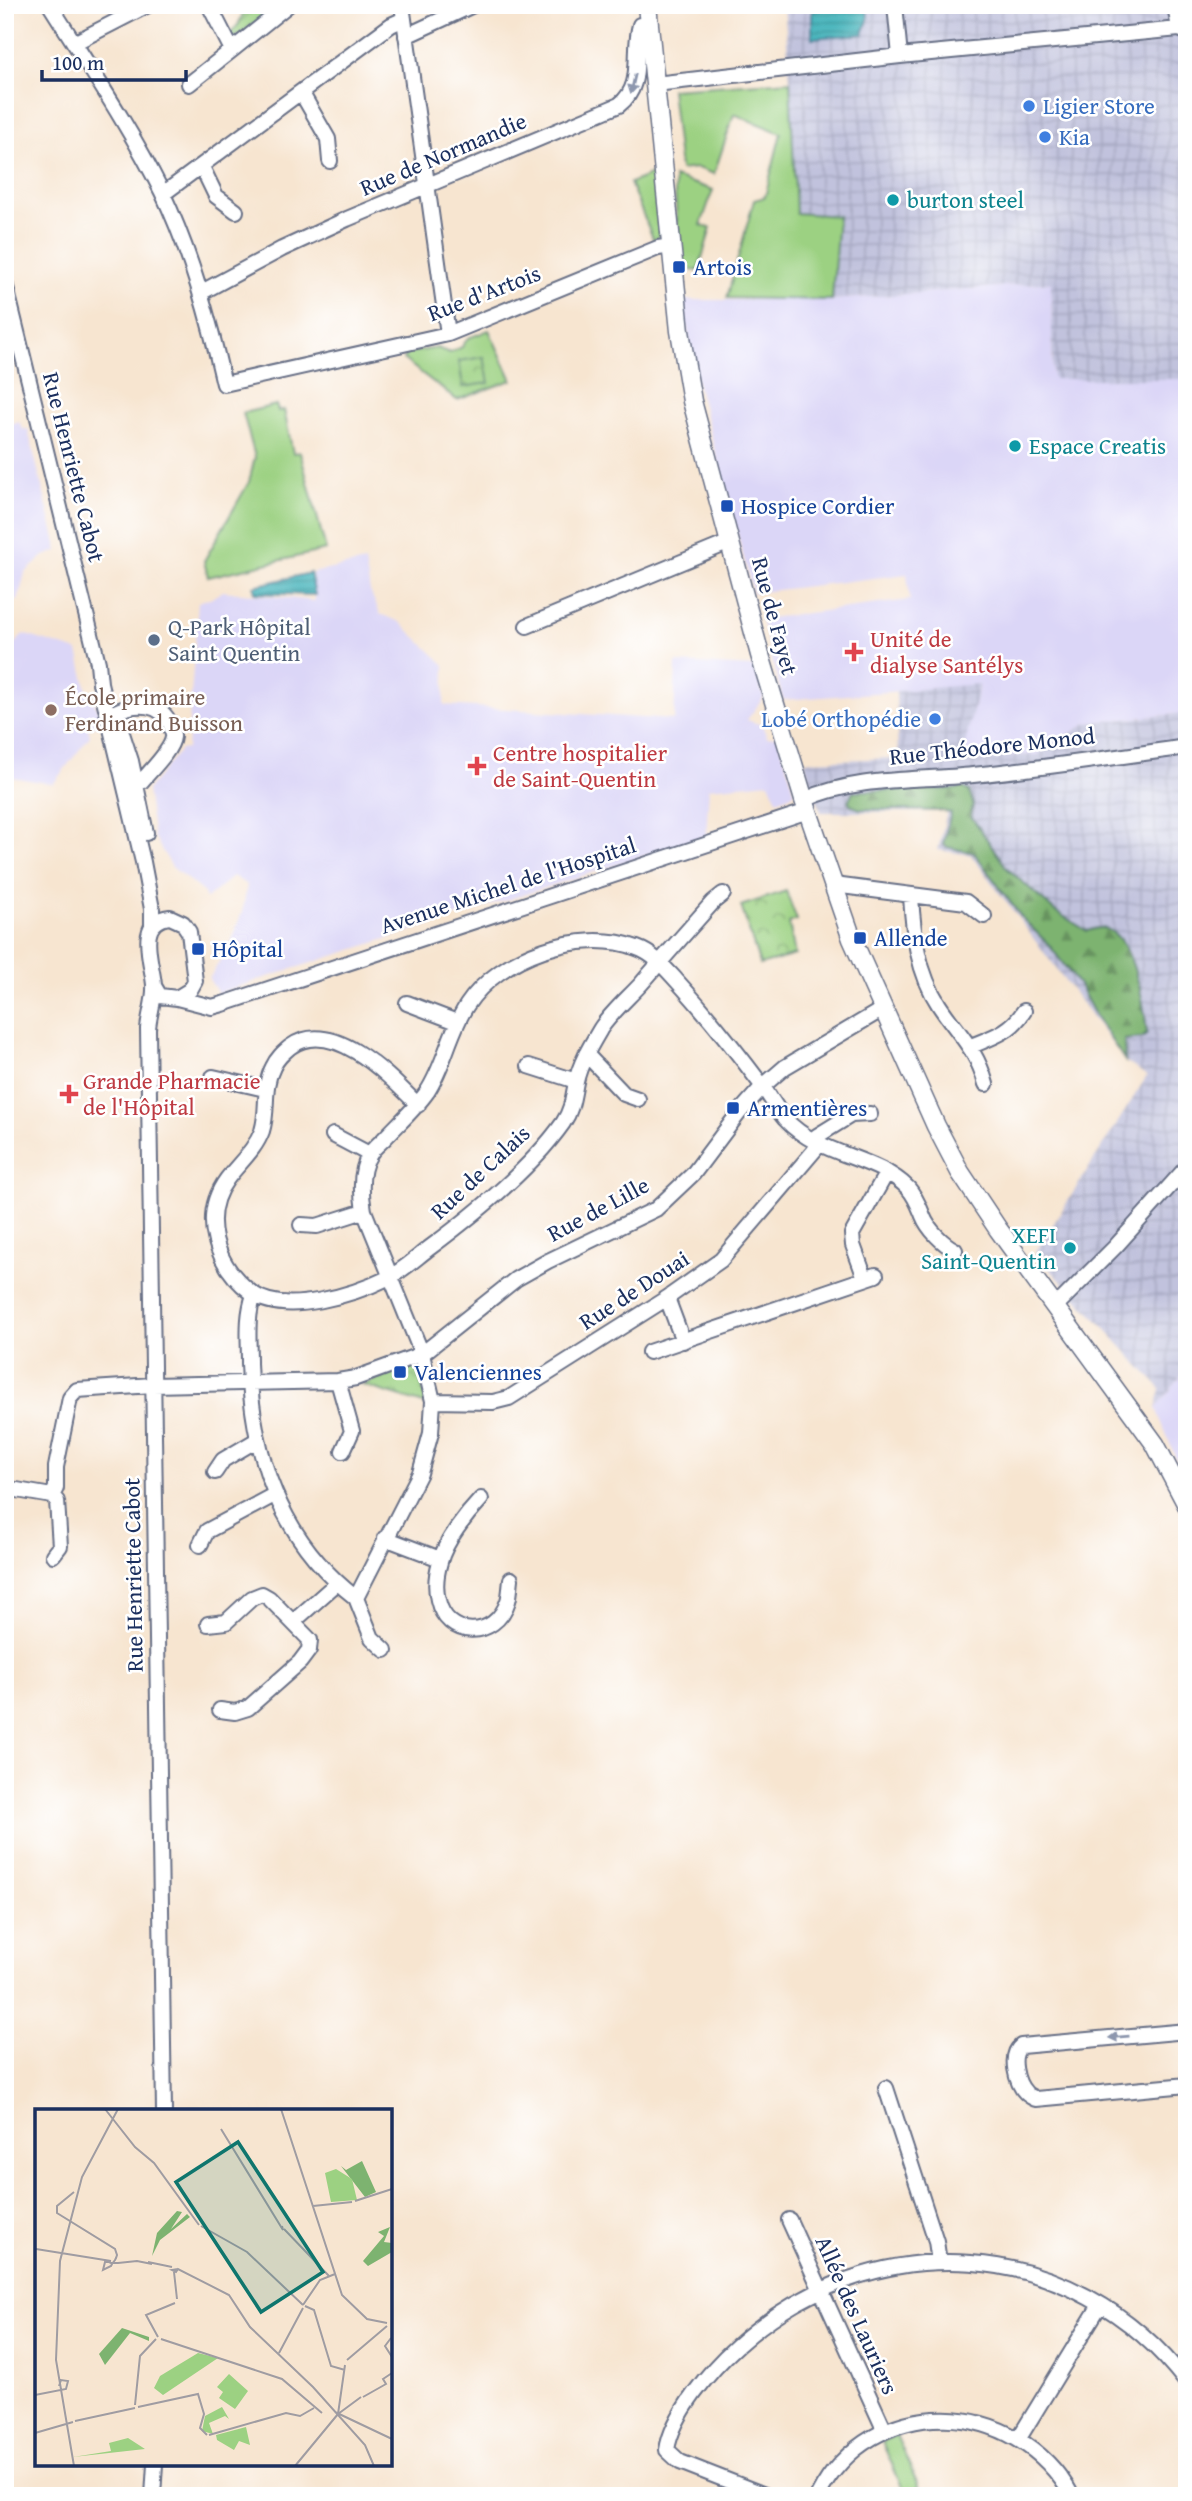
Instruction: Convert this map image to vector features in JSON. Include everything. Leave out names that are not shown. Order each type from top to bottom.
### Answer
[{"type":"main road","name":"Rue de Fayet","points":[[647,5],[680,331],[692,401],[760,655],[806,805],[852,939],[936,1126],[960,1171],[1155,1444],[1187,1505]]},
{"type":"street","points":[[50,5],[132,136],[163,194],[202,292]]},
{"type":"street","points":[[74,43],[148,5]]},
{"type":"street","points":[[209,5],[232,50]]},
{"type":"street","points":[[406,36],[472,5]]},
{"type":"street","points":[[895,5],[900,56]]},
{"type":"street","points":[[655,84],[900,56],[1183,30],[1175,5]]},
{"type":"street","points":[[189,84],[286,6]]},
{"type":"street","points":[[163,194],[391,25],[403,12]]},
{"type":"street","points":[[403,12],[448,334]]},
{"type":"street","name":"Rue de Normandie","points":[[202,292],[282,249],[347,219],[619,105],[630,97],[634,86],[640,26],[649,24]]},
{"type":"street","points":[[301,92],[328,139],[330,161]]},
{"type":"street","points":[[202,167],[216,196],[236,211]]},
{"type":"street","name":"Rue d'Artois","points":[[202,292],[224,384],[448,334],[658,248],[672,246]]},
{"type":"street","name":"Rue Henriette Cabot","points":[[5,283],[99,663],[136,783],[158,896],[162,907],[170,916],[183,923],[189,932],[195,981]]},
{"type":"street","points":[[527,626],[730,542]]},
{"type":"street","name":"Rue Henriette Cabot","points":[[99,663],[100,683],[152,909],[152,925],[148,938],[154,986],[148,1038],[164,2109]]},
{"type":"street","points":[[113,734],[121,747],[131,784],[141,782],[169,747],[173,737],[167,716],[150,705],[129,706],[115,712]]},
{"type":"street","name":"Rue Théodore Monod","points":[[806,805],[854,785],[881,780],[975,775],[1187,747]]},
{"type":"street","name":"Avenue Michel de l'Hospital","points":[[154,986],[160,996],[212,1007],[223,1004],[806,805]]},
{"type":"street","points":[[834,885],[966,902],[984,916]]},
{"type":"street","name":"Rue de Calais","points":[[254,1295],[294,1303],[329,1300],[389,1278],[464,1222],[523,1168],[563,1123],[573,1103],[576,1081],[586,1054],[603,1026],[723,894]]},
{"type":"street","points":[[911,895],[912,924],[923,968],[937,1002],[971,1046],[986,1084]]},
{"type":"street","points":[[152,925],[159,919],[170,916]]},
{"type":"street","points":[[356,1598],[420,1473],[430,1433],[433,1401],[422,1354],[364,1211],[361,1193],[369,1154],[418,1105],[441,1070],[457,1023],[479,989],[502,970],[542,950],[585,942],[638,948],[660,963],[710,1017],[783,1116],[816,1143],[887,1172],[910,1190],[928,1227],[955,1250]]},
{"type":"street","points":[[148,1038],[157,1017],[175,999],[190,990],[195,981],[203,994],[223,1004]]},
{"type":"street","points":[[407,1003],[457,1023]]},
{"type":"street","name":"Rue de Lille","points":[[52,1496],[56,1488],[56,1467],[70,1398],[84,1388],[338,1381],[356,1378],[422,1354],[516,1279],[656,1209],[693,1174],[738,1114],[763,1086],[785,1067],[883,1009]]},
{"type":"street","points":[[971,1046],[1008,1031],[1024,1012]]},
{"type":"street","points":[[385,1650],[372,1638],[356,1598],[337,1583],[301,1540],[274,1495],[263,1465],[252,1413],[248,1313],[254,1295],[237,1280],[222,1259],[212,1232],[212,1213],[216,1198],[226,1180],[257,1142],[261,1133],[267,1103],[265,1089],[273,1065],[281,1054],[295,1043],[309,1038],[325,1039],[365,1057],[384,1071],[418,1105]]},
{"type":"street","points":[[586,1054],[624,1094],[638,1099]]},
{"type":"street","points":[[529,1066],[576,1081]]},
{"type":"street","points":[[213,1077],[265,1089]]},
{"type":"street","name":"Rue de Douai","points":[[433,1401],[493,1402],[509,1398],[667,1298],[721,1260],[816,1143],[817,1136],[851,1115],[870,1114]]},
{"type":"street","points":[[333,1135],[369,1154]]},
{"type":"street","points":[[1056,1306],[1115,1247],[1187,1167]]},
{"type":"street","points":[[649,1352],[870,1277],[853,1245],[852,1234],[887,1172]]},
{"type":"street","points":[[301,1225],[317,1226],[364,1211]]},
{"type":"street","points":[[667,1298],[683,1341]]},
{"type":"street","points":[[338,1381],[352,1431],[342,1451]]},
{"type":"street","points":[[215,1472],[223,1460],[257,1440]]},
{"type":"street","points":[[5,1488],[52,1496],[57,1502],[60,1546],[53,1555]]},
{"type":"street","points":[[200,1545],[207,1531],[274,1495]]},
{"type":"street","points":[[481,1499],[466,1516],[440,1559],[436,1581],[438,1603],[457,1626],[483,1630],[500,1617],[508,1601],[511,1580]]},
{"type":"street","points":[[385,1538],[440,1559]]},
{"type":"street","points":[[293,1622],[337,1583]]},
{"type":"street","points":[[208,1624],[226,1622],[252,1598],[262,1594],[310,1640],[309,1650],[300,1662],[248,1708],[235,1712],[220,1710]]},
{"type":"street","points":[[1187,2031],[1021,2046],[1013,2058],[1020,2085],[1036,2099],[1187,2085]]},
{"type":"street","points":[[886,2088],[936,2241],[939,2262]]},
{"type":"street","name":"Allée des Lauriers","points":[[789,2220],[884,2429]]},
{"type":"street","points":[[767,2496],[680,2462],[667,2450],[668,2442],[689,2402],[724,2357],[752,2333],[794,2303],[821,2288],[877,2269],[939,2262],[989,2264],[1037,2276],[1075,2291],[1123,2319],[1151,2342],[1187,2383]]},
{"type":"street","points":[[1019,2438],[1100,2305]]},
{"type":"street","points":[[818,2496],[837,2467],[884,2429],[921,2421],[953,2419],[986,2424],[1019,2438],[1053,2466],[1072,2496]]},
{"type":"street","points":[[153,2496],[155,2466]]},
{"type":"shaded area","points":[[784,5],[1187,5],[1187,379],[1053,379],[1051,282],[832,300],[838,217],[796,213]]},
{"type":"shaded area","points":[[1051,282],[1053,379],[1187,379],[1187,713],[1087,723],[1037,755],[961,757],[979,685],[783,700],[761,619],[910,600],[907,574],[753,593],[696,379],[682,300],[832,300]]},
{"type":"shaded area","points":[[19,422],[23,429],[28,430],[58,551],[44,556],[25,573],[18,601],[5,598],[5,425]]},
{"type":"shaded area","name":"Centre hospitalier de Saint-Quentin","points":[[365,562],[370,591],[380,614],[400,622],[445,665],[444,705],[674,720],[676,663],[754,667],[764,697],[747,720],[762,725],[767,737],[778,736],[795,793],[777,800],[769,782],[709,788],[706,836],[218,993],[209,979],[231,942],[243,909],[247,885],[233,876],[206,899],[204,893],[172,867],[154,837],[147,790],[180,750],[187,749],[198,602],[223,591],[315,601],[312,573]]},
{"type":"shaded area","name":"École primaire Ferdinand Buisson","points":[[23,634],[78,651],[87,690],[103,724],[88,728],[90,736],[53,784],[5,776],[5,656]]},
{"type":"shaded area","points":[[979,684],[962,757],[1037,755],[1087,723],[1187,713],[1187,1369],[1156,1408],[1161,1389],[1035,1253],[1147,1076],[1125,1061],[971,855],[938,850],[947,812],[821,812],[804,761],[898,758],[896,691]]},
{"type":"shaded area","points":[[1187,1369],[1187,1487],[1156,1408]]},
{"type":"green space","points":[[247,5],[277,6],[234,39],[230,34],[238,25]]},
{"type":"green space","points":[[790,81],[796,213],[838,216],[832,300],[727,298],[754,200],[765,197],[781,133],[734,114],[714,174],[697,168],[680,170],[671,89]]},
{"type":"green space","points":[[657,172],[661,233],[654,241],[630,183]]},
{"type":"green space","points":[[674,177],[713,190],[701,225],[711,228],[698,271],[680,267]]},
{"type":"green space","points":[[489,330],[512,380],[457,400],[403,359],[407,353],[437,348],[450,353],[462,347],[468,338]]},
{"type":"green space","points":[[484,357],[489,383],[463,387],[459,361]]},
{"type":"green space","points":[[276,405],[278,411],[284,410],[293,453],[300,452],[326,550],[208,577],[204,561],[249,482],[255,457],[243,413]]},
{"type":"green space","points":[[962,787],[969,791],[973,803],[971,816],[1007,868],[1055,911],[1087,931],[1100,928],[1113,932],[1122,942],[1140,990],[1147,1034],[1142,1038],[1124,1040],[1125,1061],[1079,985],[1049,945],[1022,918],[974,853],[943,844],[951,813],[860,809],[848,801],[853,791]]},
{"type":"green space","points":[[786,891],[797,920],[789,923],[795,955],[760,965],[741,906]]},
{"type":"green space","points":[[416,1364],[427,1405],[362,1385]]},
{"type":"green space","points":[[896,2435],[923,2496],[906,2496],[882,2442]]},
{"type":"water","points":[[840,5],[867,5],[868,20],[863,34],[812,38],[812,11]]},
{"type":"water","points":[[310,573],[315,595],[255,593],[254,586]]},
{"type":"place","name":"Ligier Store","points":[[1029,106]]},
{"type":"place","name":"Kia","points":[[1045,137]]},
{"type":"place","name":"burton steel","points":[[893,200]]},
{"type":"place","name":"Artois","points":[[679,267]]},
{"type":"place","name":"Espace Creatis","points":[[1015,446]]},
{"type":"place","name":"Hospice Cordier","points":[[727,506]]},
{"type":"place","name":"Q-Park Hôpital Saint Quentin","points":[[154,640]]},
{"type":"place","name":"Unité de dialyse Santélys","points":[[854,652]]},
{"type":"place","name":"École primaire Ferdinand Buisson","points":[[51,710]]},
{"type":"place","name":"Lobé Orthopédie","points":[[935,719]]},
{"type":"place","name":"Centre hospitalier de Saint-Quentin","points":[[477,766]]},
{"type":"place","name":"Allende","points":[[860,938]]},
{"type":"place","name":"Hôpital","points":[[198,949]]},
{"type":"place","name":"Grande Pharmacie de l'Hôpital","points":[[69,1094]]},
{"type":"place","name":"Armentières","points":[[733,1108]]},
{"type":"place","name":"XEFI Saint-Quentin","points":[[1070,1248]]},
{"type":"place","name":"Valenciennes","points":[[400,1372]]}]
